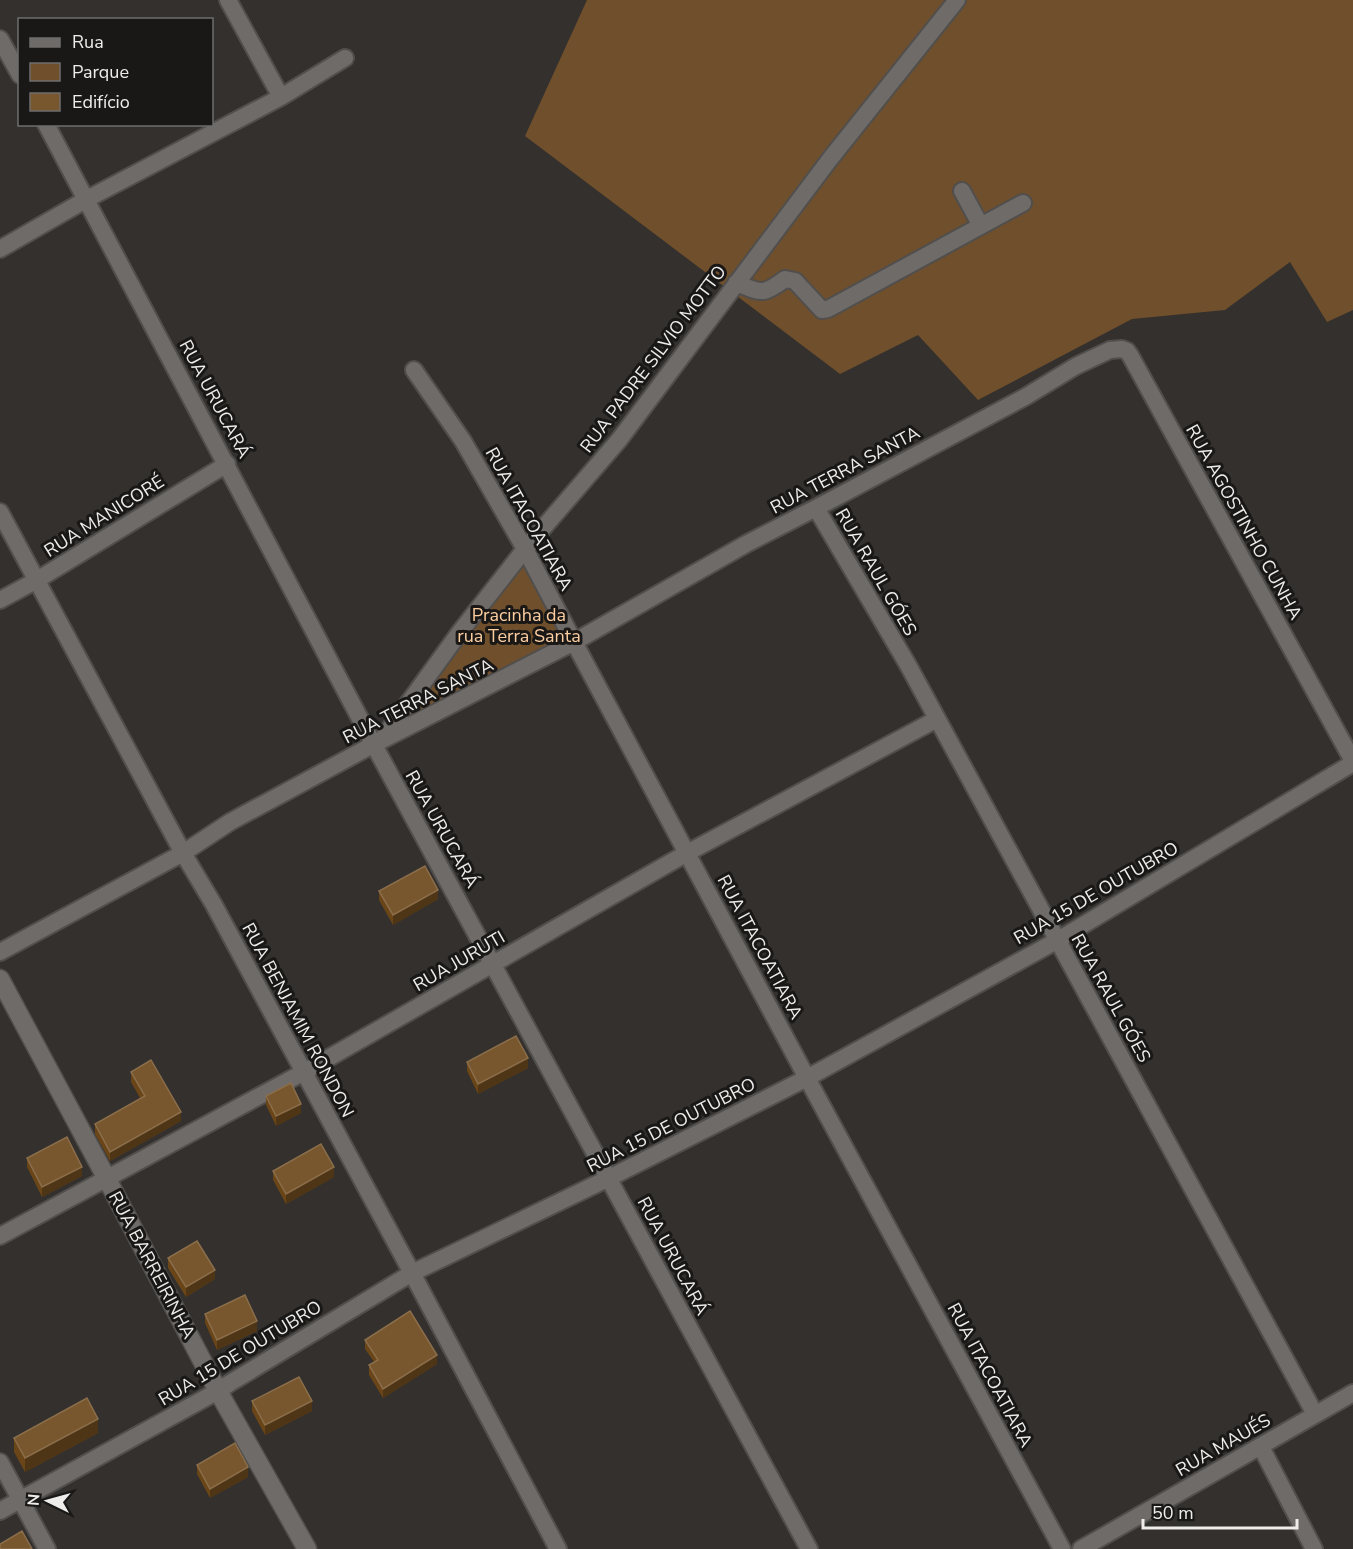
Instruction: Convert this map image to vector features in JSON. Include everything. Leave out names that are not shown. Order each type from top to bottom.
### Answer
[{"type":"street","points":[[228,0],[281,97]]},
{"type":"street","name":"RUA PADRE SILVIO MOTTO","points":[[377,743],[525,549],[618,440],[830,159],[957,0]]},
{"type":"street","points":[[0,39],[18,71]]},
{"type":"street","points":[[0,249],[87,199],[281,97],[345,58]]},
{"type":"street","name":"RUA URUCARÁ","points":[[47,126],[809,1549]]},
{"type":"street","points":[[962,191],[981,226]]},
{"type":"street","points":[[736,283],[758,291],[768,291],[785,279],[795,281],[822,310],[828,309],[1023,203]]},
{"type":"street","name":"RUA AGOSTINHO CUNHA","points":[[1076,366],[1110,350],[1122,349],[1130,355],[1353,762]]},
{"type":"street","name":"RUA TERRA SANTA","points":[[0,952],[183,853],[230,822],[573,642],[746,544],[1025,397],[1076,366]]},
{"type":"street","name":"RUA ITACOATIARA","points":[[414,370],[463,441],[525,549],[807,1078],[1062,1549]]},
{"type":"street","name":"RUA MANICORÉ","points":[[0,600],[37,580],[227,464]]},
{"type":"street","name":"RUA RAUL GÓES","points":[[816,508],[908,665],[1315,1414]]},
{"type":"street","name":"RUA BENJAMIM RONDON","points":[[0,512],[183,853],[214,905],[304,1072],[558,1549]]},
{"type":"street","name":"RUA JURUTI","points":[[0,1236],[304,1072],[687,853],[937,719]]},
{"type":"street","name":"RUA 15 DE OUTUBRO","points":[[0,1511],[218,1391],[412,1273],[609,1179],[807,1078],[1058,939],[1353,762]]},
{"type":"street","name":"RUA BARREIRINHA","points":[[0,979],[218,1391],[307,1549]]},
{"type":"street","name":"RUA MAUÉS","points":[[1081,1549],[1353,1393]]},
{"type":"street","points":[[1261,1447],[1314,1549]]},
{"type":"street","points":[[0,1462],[47,1549]]},
{"type":"green space","points":[[587,0],[1353,0],[1353,310],[1327,322],[1290,262],[1225,310],[1132,319],[978,400],[918,335],[840,374],[525,136]]},
{"type":"green space","name":"Pracinha da rua Terra Santa","points":[[524,553],[573,642],[375,745]]},
{"type":"building","points":[[425,866],[438,890],[393,915],[379,891]]},
{"type":"building","points":[[516,1036],[528,1058],[478,1084],[467,1062]]},
{"type":"building","points":[[151,1060],[181,1112],[110,1152],[95,1124],[145,1096],[131,1072]]},
{"type":"building","points":[[291,1083],[301,1104],[276,1116],[266,1096]]},
{"type":"building","points":[[67,1137],[82,1167],[42,1187],[27,1158]]},
{"type":"building","points":[[321,1144],[334,1167],[286,1194],[273,1171]]},
{"type":"building","points":[[197,1241],[215,1270],[186,1287],[168,1258]]},
{"type":"building","points":[[245,1295],[257,1321],[217,1340],[205,1314]]},
{"type":"building","points":[[410,1311],[437,1355],[383,1389],[369,1365],[378,1360],[365,1340]]},
{"type":"building","points":[[299,1377],[312,1401],[265,1425],[252,1401]]},
{"type":"building","points":[[87,1398],[98,1419],[25,1458],[14,1438]]},
{"type":"building","points":[[235,1443],[248,1467],[210,1489],[197,1465]]},
{"type":"building","points":[[22,1531],[32,1549],[0,1549],[0,1544]]}]
